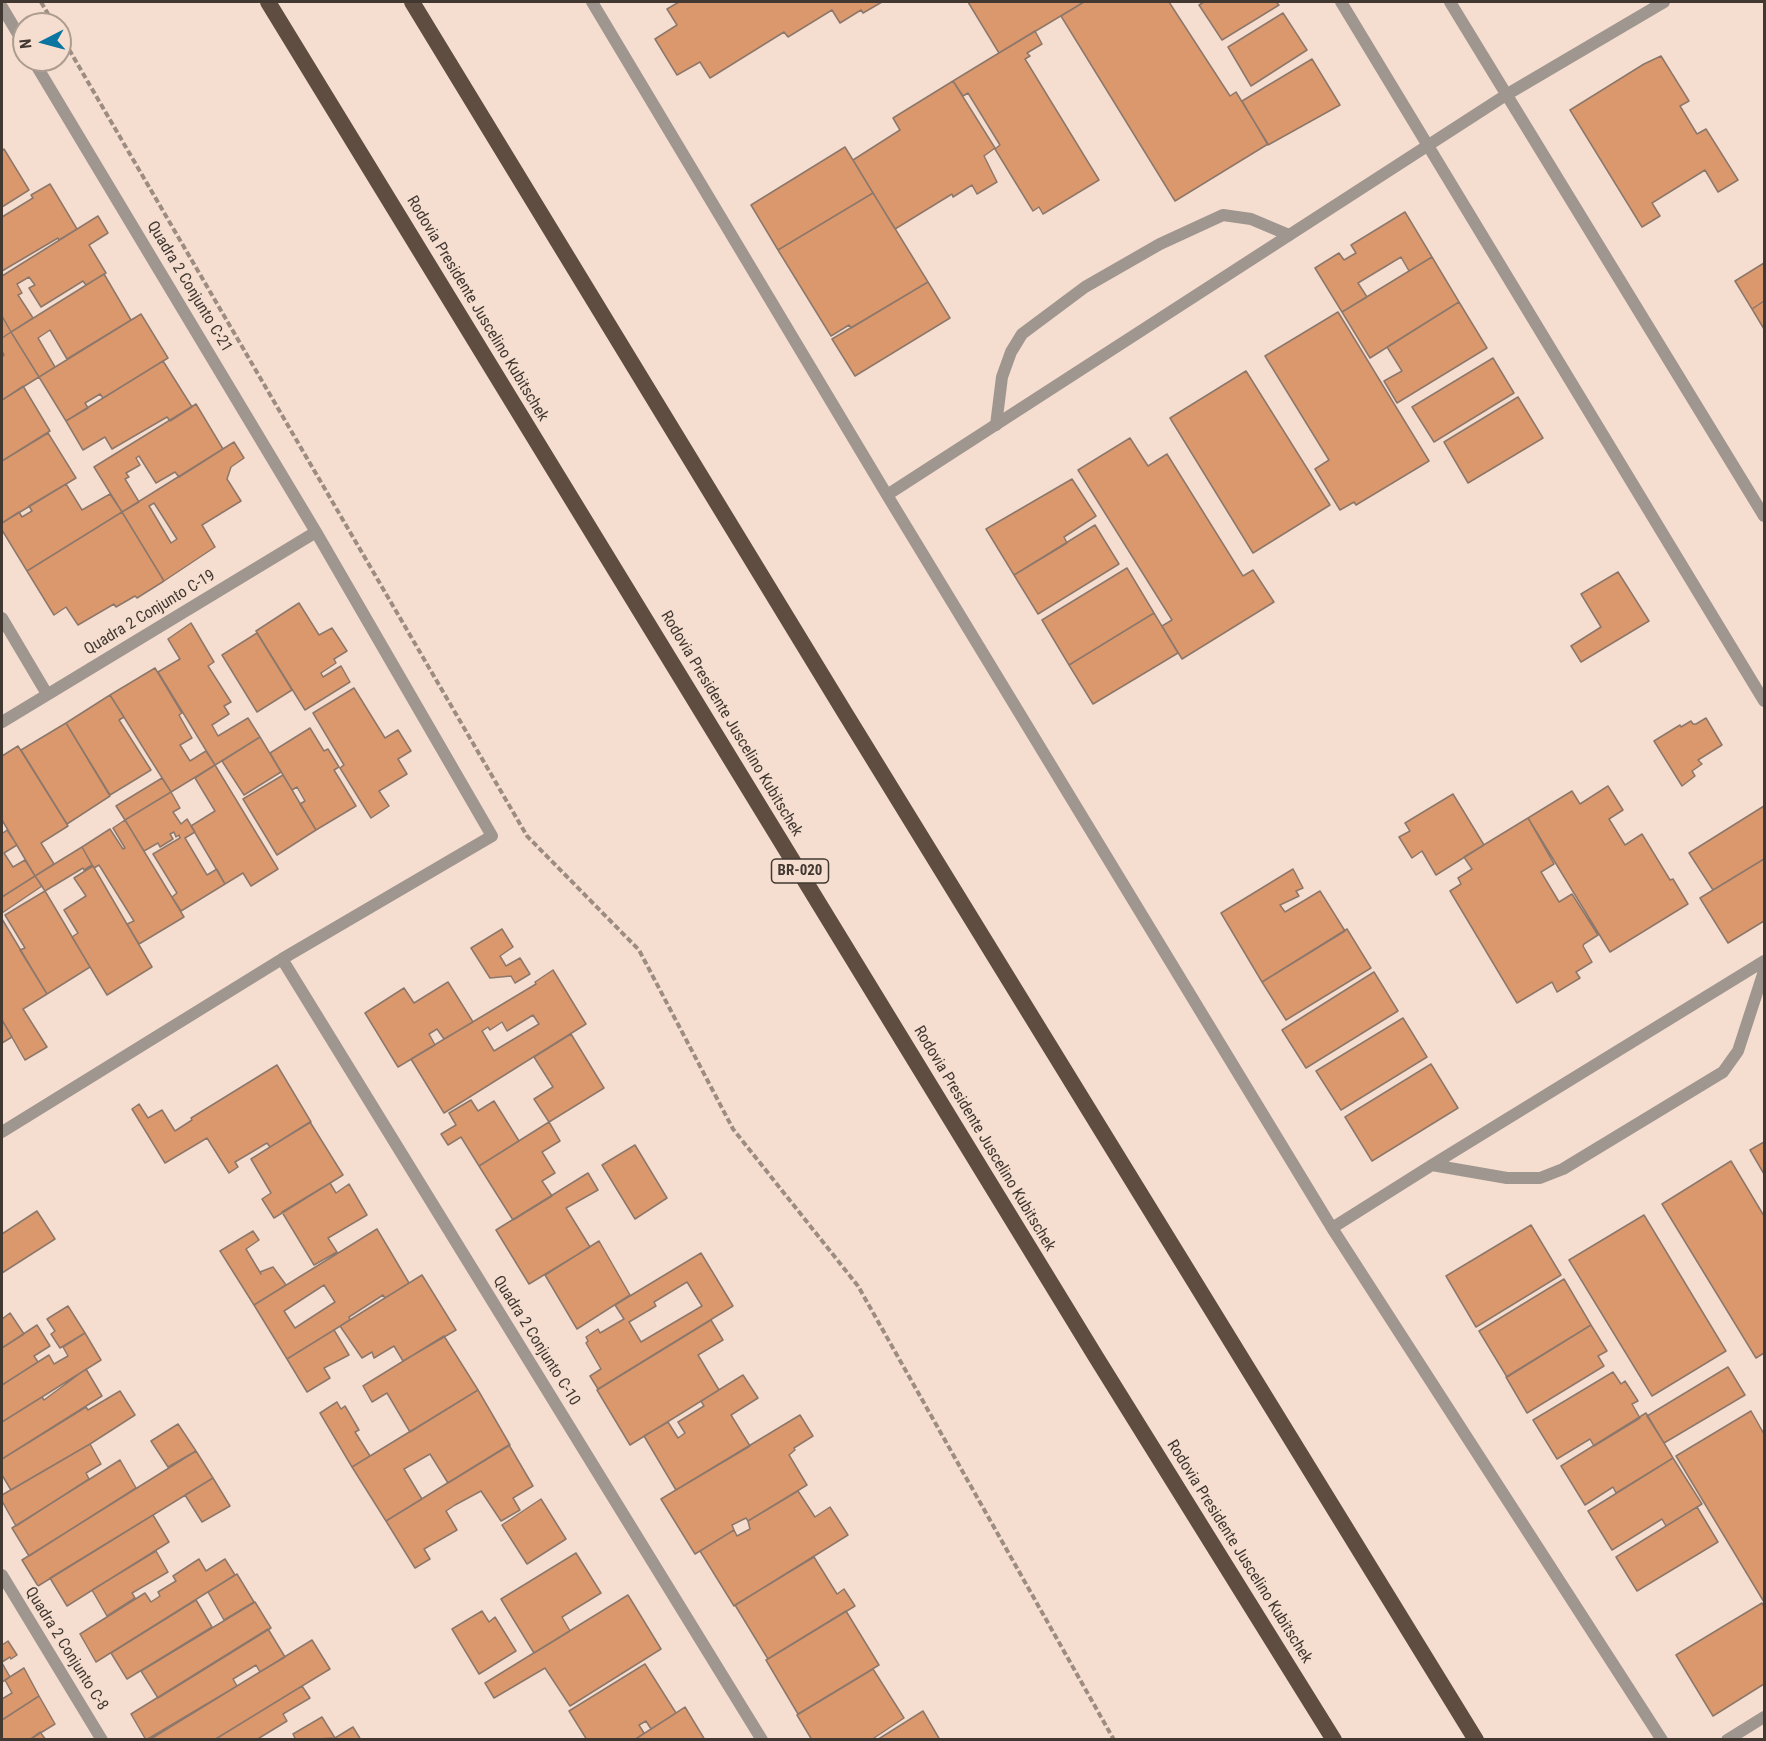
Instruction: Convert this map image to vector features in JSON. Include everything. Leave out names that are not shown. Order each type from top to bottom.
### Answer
[{"type":"highway","name":"Rodovia Presidente Juscelino Kubitschek","points":[[268,2],[1096,1357],[1334,1740]]},
{"type":"highway","points":[[412,2],[839,703],[1476,1740]]},
{"type":"street","points":[[592,2],[887,495],[1332,1228],[1662,1740]]},
{"type":"street","points":[[1341,2],[1764,702]]},
{"type":"street","points":[[1450,2],[1764,516]]},
{"type":"street","points":[[1639,17],[1642,2]]},
{"type":"street","points":[[887,495],[1506,95],[1664,2]]},
{"type":"street","points":[[2,7],[12,24]]},
{"type":"street","name":"Quadra 2 Conjunto C-21","points":[[40,72],[316,532],[492,836],[282,959]]},
{"type":"street","points":[[996,425],[1002,377],[1011,352],[1022,334],[1085,287],[1160,244],[1223,215],[1251,219],[1289,235]]},
{"type":"street","name":"Quadra 2 Conjunto C-19","points":[[2,722],[316,532]]},
{"type":"street","points":[[2,618],[47,694]]},
{"type":"street","points":[[2,1131],[282,959]]},
{"type":"street","name":"Quadra 2 Conjunto C-10","points":[[282,959],[762,1740]]},
{"type":"street","points":[[1332,1228],[1764,961]]},
{"type":"street","points":[[1432,1165],[1508,1178],[1540,1178],[1563,1169],[1723,1072],[1738,1052],[1764,971]]},
{"type":"street","name":"Quadra 2 Conjunto C-8","points":[[2,1575],[102,1740]]},
{"type":"street","points":[[1727,1740],[1764,1717]]},
{"type":"path","points":[[72,55],[527,836],[639,950],[733,1129],[858,1286],[1114,1740]]},
{"type":"building","points":[[679,2],[882,2],[863,13],[861,10],[840,23],[832,10],[788,37],[784,32],[710,78],[700,62],[677,75],[655,39],[677,25],[667,9]]},
{"type":"building","points":[[968,2],[1084,2],[999,53]]},
{"type":"building","points":[[1084,2],[1169,2],[1230,96],[1236,92],[1268,144],[1175,201],[1061,16]]},
{"type":"building","points":[[1204,2],[1276,2],[1279,5],[1222,40],[1199,5]]},
{"type":"building","points":[[1283,13],[1307,50],[1251,86],[1228,47]]},
{"type":"building","points":[[1035,31],[1042,44],[1027,53],[1030,56],[1025,59],[1099,180],[1043,214],[1039,207],[1033,211],[995,149],[1000,145],[968,93],[963,96],[953,81]]},
{"type":"building","points":[[1661,56],[1689,101],[1680,106],[1697,134],[1706,129],[1738,180],[1718,192],[1705,170],[1652,203],[1660,216],[1642,227],[1570,110]]},
{"type":"building","points":[[1312,59],[1340,105],[1268,145],[1242,101]]},
{"type":"building","points":[[953,81],[995,148],[984,156],[997,182],[977,194],[972,185],[953,197],[952,194],[895,229],[853,160],[900,130],[893,118]]},
{"type":"building","points":[[845,147],[873,193],[778,250],[751,205]]},
{"type":"building","points":[[4,149],[29,190],[2,207],[2,151]]},
{"type":"building","points":[[50,184],[77,229],[2,271],[2,217],[33,198],[31,195]]},
{"type":"building","points":[[873,193],[928,282],[851,328],[849,325],[831,336],[778,250]]},
{"type":"building","points":[[1405,212],[1432,257],[1409,271],[1401,257],[1358,283],[1367,297],[1342,312],[1315,268],[1339,253],[1344,260],[1356,253],[1351,245]]},
{"type":"building","points":[[98,216],[108,233],[89,245],[106,273],[86,285],[83,281],[41,307],[29,288],[35,285],[29,277],[17,284],[22,293],[18,295],[33,318],[11,332],[2,316],[2,276]]},
{"type":"building","points":[[1432,257],[1459,302],[1370,358],[1342,312]]},
{"type":"building","points":[[1764,263],[1764,301],[1752,309],[1735,281]]},
{"type":"building","points":[[104,274],[131,320],[67,359],[50,330],[38,338],[55,367],[39,377],[11,332]]},
{"type":"building","points":[[928,282],[950,318],[855,376],[832,339]]},
{"type":"building","points":[[1764,301],[1764,329],[1752,309]]},
{"type":"building","points":[[1459,302],[1487,348],[1397,403],[1384,381],[1402,371],[1387,347]]},
{"type":"building","points":[[1338,312],[1429,461],[1356,505],[1354,502],[1340,510],[1315,469],[1329,460],[1265,356]]},
{"type":"building","points":[[141,314],[168,358],[103,398],[100,394],[85,403],[88,408],[66,421],[39,377]]},
{"type":"building","points":[[2,316],[11,332],[2,338]]},
{"type":"building","points":[[11,332],[39,377],[2,400],[2,357],[4,355],[2,338]]},
{"type":"building","points":[[1493,358],[1514,393],[1434,442],[1412,407]]},
{"type":"building","points":[[163,361],[192,407],[170,421],[167,417],[112,449],[105,437],[83,450],[66,421]]},
{"type":"building","points":[[1246,371],[1330,505],[1253,553],[1170,418]]},
{"type":"building","points":[[23,386],[50,431],[2,461],[2,400]]},
{"type":"building","points":[[1518,397],[1543,438],[1468,483],[1444,442]]},
{"type":"building","points":[[196,404],[223,449],[179,477],[175,472],[156,483],[139,456],[136,458],[140,465],[126,473],[129,477],[125,479],[139,502],[122,512],[94,467]]},
{"type":"building","points":[[48,433],[76,478],[2,523],[2,461]]},
{"type":"building","points":[[1130,438],[1148,466],[1167,454],[1243,576],[1253,570],[1274,602],[1182,659],[1162,626],[1172,620],[1078,470]]},
{"type":"building","points":[[234,442],[244,458],[231,467],[227,479],[241,501],[202,525],[215,547],[164,581],[122,512]],"holes":[[[154,503],[177,539],[171,543],[149,506]]]},
{"type":"building","points":[[1072,479],[1096,516],[1064,537],[1067,543],[1014,575],[986,529]]},
{"type":"building","points":[[66,484],[82,510],[110,494],[122,512],[27,571],[2,530],[2,523],[19,512],[22,517],[32,511],[29,506]]},
{"type":"building","points":[[122,512],[164,581],[137,598],[135,596],[116,607],[114,604],[78,625],[66,607],[54,615],[27,571]]},
{"type":"building","points":[[1095,525],[1119,564],[1038,614],[1014,575]]},
{"type":"building","points":[[1127,568],[1154,613],[1069,665],[1042,620]]},
{"type":"building","points":[[1618,572],[1649,621],[1581,662],[1571,646],[1601,627],[1581,594]]},
{"type":"building","points":[[299,603],[319,635],[332,628],[347,651],[334,659],[336,663],[321,673],[323,677],[341,666],[350,682],[305,710],[256,631]]},
{"type":"building","points":[[1154,613],[1178,653],[1093,704],[1069,665]]},
{"type":"building","points":[[191,623],[214,662],[208,666],[231,702],[224,706],[229,714],[212,725],[218,736],[248,718],[260,737],[215,765],[158,672],[180,659],[168,639]]},
{"type":"building","points":[[257,633],[292,690],[257,712],[222,655]]},
{"type":"building","points":[[155,668],[182,713],[179,715],[192,738],[180,745],[190,761],[206,751],[215,765],[171,792],[110,695]]},
{"type":"building","points":[[354,688],[385,738],[398,730],[411,751],[398,759],[407,774],[379,791],[389,806],[371,818],[340,768],[344,765],[313,713]]},
{"type":"building","points":[[110,695],[124,717],[119,720],[151,770],[110,795],[66,723]]},
{"type":"building","points":[[1706,718],[1722,745],[1698,760],[1702,764],[1692,771],[1695,776],[1682,786],[1654,741],[1680,725],[1681,727],[1691,721],[1696,724]]},
{"type":"building","points":[[66,723],[110,796],[67,824],[21,750]]},
{"type":"building","points":[[310,728],[324,751],[328,749],[339,767],[334,770],[356,806],[316,830],[300,804],[305,801],[297,787],[292,790],[270,753]]},
{"type":"building","points":[[260,737],[281,772],[244,795],[222,761]]},
{"type":"building","points":[[18,746],[68,826],[41,843],[54,864],[35,876],[2,820],[2,756]]},
{"type":"building","points":[[215,765],[278,869],[251,886],[243,873],[225,884],[191,826],[215,811],[195,778]]},
{"type":"building","points":[[283,775],[316,830],[277,855],[243,799]]},
{"type":"building","points":[[162,778],[171,792],[125,820],[116,806]]},
{"type":"building","points":[[1608,786],[1623,810],[1609,819],[1625,845],[1642,834],[1670,880],[1673,879],[1688,904],[1610,952],[1528,818],[1572,791],[1580,804]]},
{"type":"building","points":[[171,792],[180,808],[173,812],[181,824],[187,819],[195,832],[185,838],[207,875],[217,869],[225,884],[181,911],[172,897],[177,893],[153,854],[180,838],[179,835],[176,837],[174,832],[170,834],[173,839],[160,847],[158,843],[144,851],[125,820]]},
{"type":"building","points":[[1453,794],[1484,845],[1436,875],[1422,851],[1412,858],[1399,837],[1410,831],[1405,823]]},
{"type":"building","points":[[1764,806],[1764,859],[1713,890],[1689,853]]},
{"type":"building","points":[[1528,818],[1554,864],[1541,872],[1559,902],[1572,894],[1598,935],[1583,946],[1592,962],[1576,972],[1580,978],[1557,992],[1552,982],[1517,1003],[1450,891],[1461,884],[1458,878],[1472,869],[1464,857]]},
{"type":"building","points":[[125,820],[184,917],[139,944],[127,924],[134,921],[99,865],[94,868],[82,847],[110,829],[123,849],[125,848],[113,828]]},
{"type":"building","points":[[7,830],[17,845],[4,853],[13,867],[25,860],[35,876],[2,897],[2,831],[3,833]]},
{"type":"building","points":[[82,847],[92,865],[45,891],[35,876]]},
{"type":"building","points":[[1764,859],[1764,921],[1728,943],[1700,898]]},
{"type":"building","points":[[93,866],[152,967],[107,995],[72,937],[78,933],[64,910],[86,896],[74,878]]},
{"type":"building","points":[[1293,869],[1303,888],[1296,891],[1299,896],[1280,905],[1285,912],[1320,891],[1345,931],[1262,982],[1221,913]]},
{"type":"building","points":[[35,876],[42,886],[2,913],[2,897]]},
{"type":"building","points":[[45,891],[90,967],[47,994],[20,950],[25,948],[5,915]]},
{"type":"building","points":[[2,919],[47,994],[23,1009],[47,1047],[25,1060],[2,1020]]},
{"type":"building","points":[[502,929],[513,947],[500,956],[506,966],[520,958],[530,974],[515,983],[511,976],[490,978],[471,948]]},
{"type":"building","points":[[1347,929],[1371,968],[1286,1020],[1262,982]]},
{"type":"building","points":[[553,970],[586,1024],[444,1113],[411,1059],[536,984],[535,982]],"holes":[[[533,1015],[539,1024],[494,1051],[482,1031],[488,1027],[490,1030],[502,1022],[507,1031]]]},
{"type":"building","points":[[1374,972],[1398,1011],[1306,1068],[1282,1030]]},
{"type":"building","points":[[448,982],[473,1022],[444,1039],[437,1029],[429,1034],[435,1045],[398,1067],[365,1013],[404,988],[414,1003]]},
{"type":"building","points":[[1403,1018],[1427,1057],[1341,1110],[1316,1071]]},
{"type":"building","points":[[2,1020],[12,1037],[2,1043]]},
{"type":"building","points":[[571,1034],[604,1088],[549,1122],[534,1099],[553,1087],[534,1057]]},
{"type":"building","points":[[1431,1064],[1458,1108],[1372,1161],[1345,1117]]},
{"type":"building","points":[[277,1065],[311,1122],[270,1147],[267,1143],[235,1162],[238,1167],[229,1173],[207,1138],[165,1163],[132,1109],[139,1104],[148,1118],[162,1110],[175,1131],[192,1120],[191,1118]]},
{"type":"building","points":[[471,1100],[478,1111],[494,1101],[519,1141],[479,1166],[461,1137],[448,1145],[441,1134],[456,1125],[449,1113]]},
{"type":"building","points":[[310,1122],[343,1175],[274,1218],[262,1199],[271,1193],[251,1159]]},
{"type":"building","points":[[549,1122],[560,1141],[542,1152],[555,1173],[542,1181],[552,1196],[513,1220],[479,1166]]},
{"type":"building","points":[[1764,1142],[1764,1174],[1750,1150]]},
{"type":"building","points":[[635,1145],[667,1198],[635,1219],[602,1165]]},
{"type":"building","points":[[1731,1161],[1764,1216],[1764,1353],[1756,1358],[1662,1204]]},
{"type":"building","points":[[588,1173],[598,1190],[566,1208],[590,1247],[529,1284],[496,1230]]},
{"type":"building","points":[[330,1183],[336,1193],[349,1184],[367,1215],[328,1238],[337,1252],[314,1265],[282,1212]]},
{"type":"building","points":[[37,1211],[55,1239],[2,1273],[2,1234]]},
{"type":"building","points":[[1644,1215],[1726,1351],[1652,1396],[1569,1260]]},
{"type":"building","points":[[1531,1225],[1561,1275],[1476,1327],[1446,1276]]},
{"type":"building","points":[[377,1229],[409,1283],[385,1298],[383,1295],[349,1317],[350,1320],[287,1359],[254,1305]],"holes":[[[324,1285],[335,1302],[295,1328],[284,1311]]]},
{"type":"building","points":[[253,1231],[259,1240],[246,1249],[261,1274],[260,1272],[273,1267],[286,1285],[254,1305],[220,1251]]},
{"type":"building","points":[[599,1241],[630,1295],[577,1329],[545,1275]]},
{"type":"building","points":[[701,1253],[733,1306],[598,1389],[590,1376],[601,1369],[586,1343],[588,1341],[586,1337],[598,1329],[600,1333],[624,1319],[615,1305]],"holes":[[[687,1282],[702,1306],[641,1342],[629,1322],[656,1306],[654,1302]]]},
{"type":"building","points":[[422,1275],[456,1330],[403,1361],[394,1346],[374,1358],[372,1352],[362,1358],[340,1326]]},
{"type":"building","points":[[1564,1279],[1591,1325],[1507,1377],[1479,1331]]},
{"type":"building","points":[[68,1306],[85,1333],[60,1348],[51,1334],[55,1331],[47,1319]]},
{"type":"building","points":[[10,1313],[24,1334],[2,1348],[2,1319]]},
{"type":"building","points":[[711,1320],[723,1340],[698,1355],[719,1390],[630,1445],[597,1390]]},
{"type":"building","points":[[37,1325],[50,1346],[34,1356],[38,1362],[2,1385],[2,1348]]},
{"type":"building","points":[[1591,1325],[1607,1351],[1598,1356],[1604,1366],[1527,1413],[1506,1377]]},
{"type":"building","points":[[334,1330],[349,1355],[324,1368],[330,1378],[307,1392],[287,1359]]},
{"type":"building","points":[[85,1333],[101,1360],[2,1422],[2,1385],[49,1355],[54,1364],[68,1356],[63,1347]]},
{"type":"building","points":[[444,1336],[478,1390],[410,1432],[387,1393],[372,1402],[363,1386]]},
{"type":"building","points":[[1728,1367],[1745,1395],[1664,1443],[1647,1416]]},
{"type":"building","points":[[86,1369],[102,1396],[2,1459],[2,1422],[42,1397],[44,1400]]},
{"type":"building","points":[[1613,1372],[1621,1384],[1625,1381],[1638,1401],[1632,1404],[1640,1418],[1594,1446],[1590,1439],[1557,1459],[1533,1420]]},
{"type":"building","points":[[743,1375],[758,1398],[731,1415],[750,1446],[676,1490],[644,1436],[668,1422],[678,1438],[685,1433],[678,1422],[704,1406],[701,1401]]},
{"type":"building","points":[[478,1390],[510,1445],[448,1483],[430,1454],[404,1469],[422,1499],[386,1521],[352,1467]]},
{"type":"building","points":[[120,1391],[135,1415],[11,1490],[2,1475],[2,1459],[86,1407],[88,1410]]},
{"type":"building","points":[[337,1402],[341,1409],[345,1406],[359,1430],[355,1432],[370,1456],[352,1467],[320,1413]]},
{"type":"building","points":[[1751,1411],[1764,1434],[1764,1602],[1676,1456]]},
{"type":"building","points":[[1646,1413],[1673,1458],[1616,1493],[1613,1487],[1585,1505],[1561,1466]]},
{"type":"building","points":[[800,1415],[813,1436],[794,1448],[795,1450],[789,1455],[807,1485],[748,1521],[746,1518],[732,1525],[734,1530],[695,1554],[661,1499]]},
{"type":"building","points":[[178,1424],[196,1451],[168,1467],[151,1441]]},
{"type":"building","points":[[90,1444],[101,1464],[86,1473],[89,1479],[16,1526],[2,1501],[2,1495]]},
{"type":"building","points":[[509,1445],[533,1486],[513,1498],[520,1510],[501,1521],[481,1491],[455,1505],[446,1511],[457,1530],[424,1549],[430,1559],[415,1568],[386,1521]]},
{"type":"building","points":[[196,1451],[213,1478],[38,1586],[22,1560]]},
{"type":"building","points":[[1673,1458],[1702,1504],[1666,1526],[1662,1519],[1612,1550],[1588,1511]]},
{"type":"building","points":[[120,1460],[136,1488],[29,1556],[12,1528]]},
{"type":"building","points":[[213,1478],[230,1506],[202,1522],[185,1495]]},
{"type":"building","points":[[798,1491],[815,1517],[830,1507],[848,1535],[734,1606],[700,1551],[734,1530],[737,1536],[750,1529],[748,1521]]},
{"type":"building","points":[[541,1499],[566,1539],[527,1564],[502,1525]]},
{"type":"building","points":[[1697,1507],[1718,1542],[1637,1591],[1616,1557]]},
{"type":"building","points":[[153,1515],[169,1542],[67,1606],[50,1578]]},
{"type":"building","points":[[156,1551],[168,1572],[132,1593],[135,1598],[107,1616],[92,1590]]},
{"type":"building","points":[[576,1553],[601,1593],[562,1617],[570,1631],[534,1653],[501,1599]]},
{"type":"building","points":[[814,1557],[837,1594],[844,1589],[855,1606],[768,1659],[735,1605]]},
{"type":"building","points":[[199,1559],[206,1571],[225,1559],[235,1575],[96,1662],[80,1634],[145,1593],[151,1602],[160,1596],[158,1592],[176,1581],[173,1576]]},
{"type":"building","points":[[237,1574],[254,1602],[224,1620],[208,1592]]},
{"type":"building","points":[[628,1595],[661,1649],[570,1706],[545,1668],[494,1698],[485,1683]]},
{"type":"building","points":[[196,1600],[212,1627],[127,1679],[111,1653]]},
{"type":"building","points":[[255,1602],[271,1628],[158,1698],[141,1671]]},
{"type":"building","points":[[1762,1603],[1764,1607],[1764,1684],[1713,1716],[1676,1655]]},
{"type":"building","points":[[482,1611],[489,1622],[495,1617],[516,1651],[479,1674],[452,1629]]},
{"type":"building","points":[[846,1611],[879,1665],[798,1714],[766,1660]]},
{"type":"building","points":[[268,1629],[285,1657],[260,1672],[256,1665],[233,1679],[237,1686],[146,1740],[131,1714]]},
{"type":"building","points":[[312,1640],[330,1669],[214,1740],[149,1740]]},
{"type":"building","points":[[8,1641],[17,1655],[2,1662],[2,1645]]},
{"type":"building","points":[[2,1663],[10,1677],[2,1682]]},
{"type":"building","points":[[645,1664],[676,1713],[651,1729],[646,1721],[639,1725],[644,1733],[634,1740],[587,1740],[569,1711]]},
{"type":"building","points":[[24,1668],[39,1696],[2,1720],[2,1699],[12,1693],[5,1680]]},
{"type":"building","points":[[873,1669],[904,1718],[871,1740],[812,1740],[797,1715]]},
{"type":"building","points":[[302,1686],[310,1698],[283,1714],[287,1721],[256,1740],[214,1740]]},
{"type":"building","points":[[39,1696],[55,1724],[29,1740],[2,1740],[2,1720]]},
{"type":"building","points":[[685,1707],[705,1740],[634,1740],[676,1713]]},
{"type":"building","points":[[923,1711],[940,1740],[877,1740]]},
{"type":"building","points":[[322,1717],[335,1738],[296,1740],[293,1734]]},
{"type":"building","points":[[353,1727],[361,1740],[332,1740],[335,1738]]},
{"type":"building","points":[[40,1732],[46,1740],[29,1740]]}]
